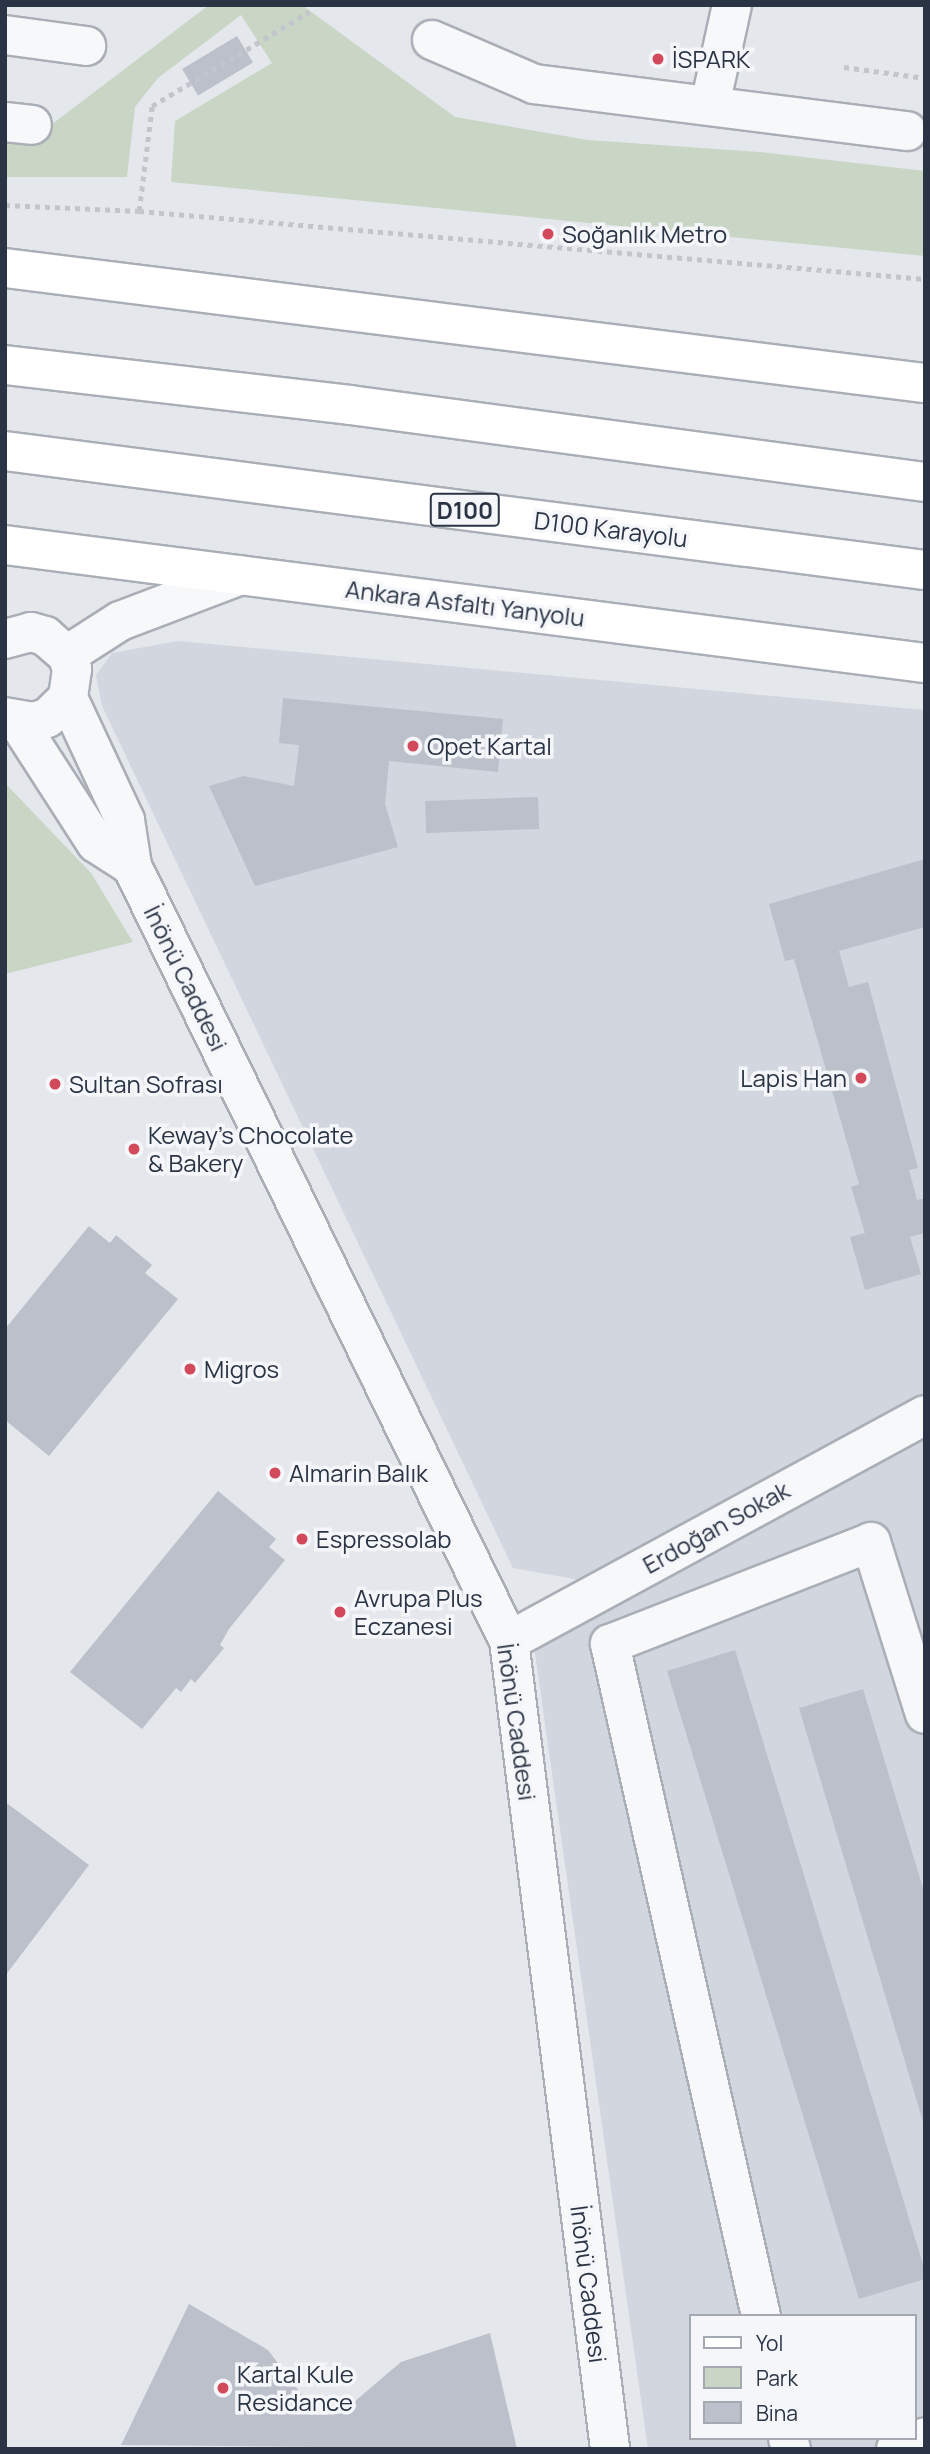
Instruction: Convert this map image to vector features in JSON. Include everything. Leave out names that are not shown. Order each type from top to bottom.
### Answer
[{"type":"main road","points":[[5,268],[925,383]]},
{"type":"main road","points":[[5,365],[350,405],[925,482]]},
{"type":"main road","points":[[835,372],[925,365]]},
{"type":"main road","name":"D100 Karayolu","points":[[5,451],[925,570]]},
{"type":"main road","name":"Ankara Asfaltı Yanyolu","points":[[5,545],[925,663]]},
{"type":"street","points":[[710,106],[732,5]]},
{"type":"street","points":[[5,35],[86,46]]},
{"type":"street","points":[[432,40],[534,84],[907,131]]},
{"type":"street","points":[[67,655],[120,621],[241,575]]},
{"type":"street","points":[[5,639],[31,632],[45,636],[67,655],[72,669],[68,698],[47,718],[12,719]]},
{"type":"street","name":"İnönü Caddesi","points":[[68,698],[125,820],[132,866],[509,1641],[610,2449]]},
{"type":"street","points":[[12,719],[96,843],[132,866]]},
{"type":"street","name":"Erdoğan Sokak","points":[[509,1641],[925,1415]]},
{"type":"street","points":[[761,2314],[610,1644],[871,1542],[925,1714]]},
{"type":"street","points":[[896,2449],[925,2437]]},
{"type":"path","points":[[139,211],[152,106],[309,12]]},
{"type":"path","points":[[844,67],[925,78]]},
{"type":"path","points":[[5,205],[139,211],[925,279]]},
{"type":"shaded area","points":[[178,641],[925,710],[925,1394],[580,1580],[513,1568],[102,706],[96,675],[112,653]]},
{"type":"shaded area","points":[[925,1425],[925,2449],[648,2449],[532,1632]]},
{"type":"green space","points":[[209,5],[302,5],[455,117],[588,140],[759,152],[925,171],[925,256],[171,182],[175,121],[272,63],[241,15],[158,78],[135,107],[127,177],[5,177],[5,131],[43,131]]},
{"type":"green space","points":[[5,783],[91,873],[133,942],[5,974]]},
{"type":"building","points":[[237,36],[253,63],[198,96],[182,69]]},
{"type":"building","points":[[283,698],[503,719],[498,772],[389,761],[385,804],[398,847],[255,886],[209,786],[244,776],[294,786],[299,745],[279,743]]},
{"type":"building","points":[[538,797],[539,829],[426,833],[425,801]]},
{"type":"building","name":"Lapis Han","points":[[925,859],[925,927],[839,951],[849,987],[868,982],[918,1168],[909,1170],[917,1200],[925,1198],[925,1233],[910,1237],[921,1274],[865,1290],[850,1237],[865,1233],[851,1187],[859,1184],[794,959],[785,961],[769,904]]},
{"type":"building","points":[[89,1226],[110,1243],[116,1235],[152,1265],[145,1273],[178,1299],[49,1456],[5,1420],[5,1329]]},
{"type":"building","points":[[218,1491],[276,1539],[269,1547],[285,1560],[229,1629],[220,1645],[224,1648],[195,1683],[191,1679],[181,1692],[176,1688],[142,1729],[70,1672]]},
{"type":"building","points":[[735,1650],[925,2271],[925,2279],[859,2299],[667,1671]]},
{"type":"building","points":[[863,1689],[925,1895],[924,2125],[799,1708]]},
{"type":"building","points":[[8,1804],[89,1865],[5,1976],[5,1807]]},
{"type":"building","name":"Kartal Kule Residance","points":[[189,2304],[268,2350],[317,2415],[340,2414],[401,2362],[490,2333],[517,2449],[121,2445]]},
{"type":"place","name":"İSPARK","points":[[658,59]]},
{"type":"place","name":"Soğanlık Metro","points":[[548,234]]},
{"type":"place","name":"Opet Kartal","points":[[413,746]]},
{"type":"place","name":"Lapis Han","points":[[861,1078]]},
{"type":"place","name":"Sultan Sofrası","points":[[55,1084]]},
{"type":"place","name":"Keway's Chocolate & Bakery","points":[[134,1149]]},
{"type":"place","name":"Migros","points":[[190,1369]]},
{"type":"place","name":"Almarin Balık","points":[[275,1473]]},
{"type":"place","name":"Espressolab","points":[[302,1539]]},
{"type":"place","name":"Avrupa Plus Eczanesi","points":[[340,1612]]},
{"type":"place","name":"Kartal Kule Residance","points":[[223,2388]]}]
